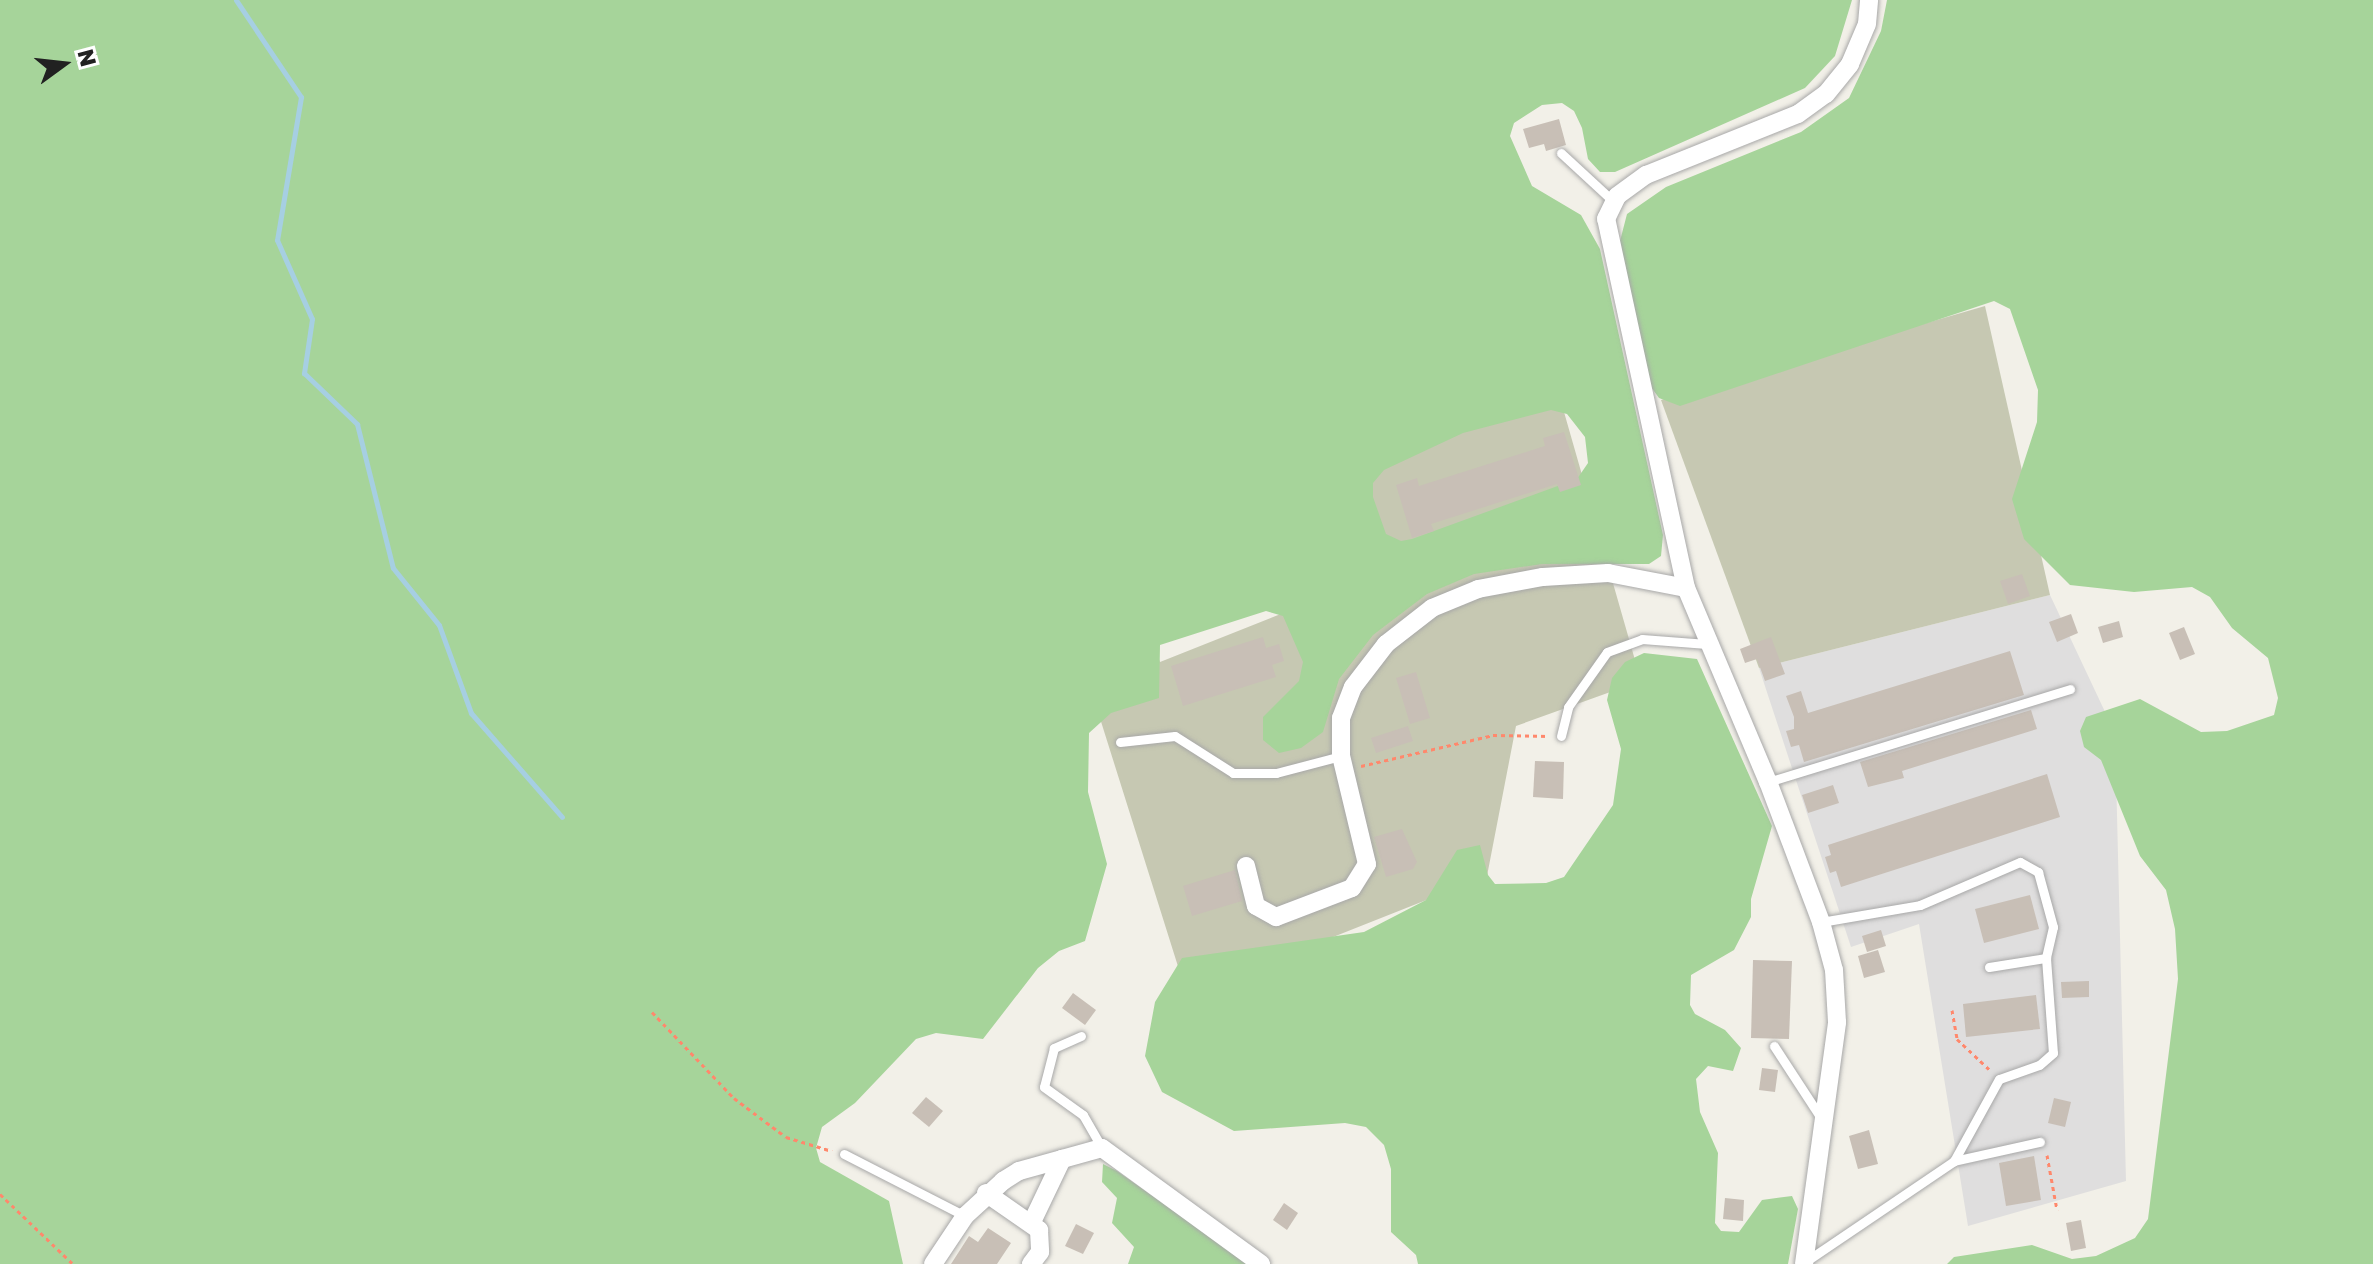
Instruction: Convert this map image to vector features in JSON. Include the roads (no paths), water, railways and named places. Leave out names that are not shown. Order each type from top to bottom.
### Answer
[{"type":"street","points":[[1804,1263],[1825,1124],[1838,997],[1821,922],[1768,782],[1707,644],[1686,588],[1607,243],[1606,219],[1613,201],[1657,169],[1798,114],[1826,94],[1850,64],[1867,24],[1869,0]]},
{"type":"street","points":[[1246,866],[1256,906],[1276,917],[1352,888],[1367,864],[1341,756],[1341,718],[1353,687],[1386,644],[1432,608],[1478,589],[1543,577],[1608,573],[1686,588]]},
{"type":"street","points":[[933,1264],[965,1216],[986,1193],[1019,1171],[1102,1148],[1261,1264]]},
{"type":"street","points":[[1032,1222],[1062,1159]]},
{"type":"street","points":[[986,1193],[1032,1222],[1042,1239],[1031,1264]]},
{"type":"lane","points":[[1561,153],[1613,201]]},
{"type":"lane","points":[[1561,736],[1568,707],[1607,652],[1642,639],[1707,644]]},
{"type":"lane","points":[[1768,782],[2070,689]]},
{"type":"lane","points":[[1120,742],[1175,736],[1233,773],[1276,773],[1341,756]]},
{"type":"lane","points":[[1821,922],[1920,905],[2020,862],[2038,872],[2053,927],[2046,958],[2053,1053],[2039,1065],[1999,1079],[1954,1161]]},
{"type":"lane","points":[[1989,967],[2046,958]]},
{"type":"lane","points":[[1081,1036],[1054,1048],[1044,1087],[1083,1115],[1102,1148]]},
{"type":"lane","points":[[1774,1046],[1825,1124]]},
{"type":"lane","points":[[1804,1263],[1954,1161],[2040,1142]]},
{"type":"lane","points":[[844,1154],[965,1216]]},
{"type":"waterway","points":[[236,0],[301,97],[277,240],[312,319],[304,373],[357,424],[393,568],[439,625],[471,713],[562,817]]}]
